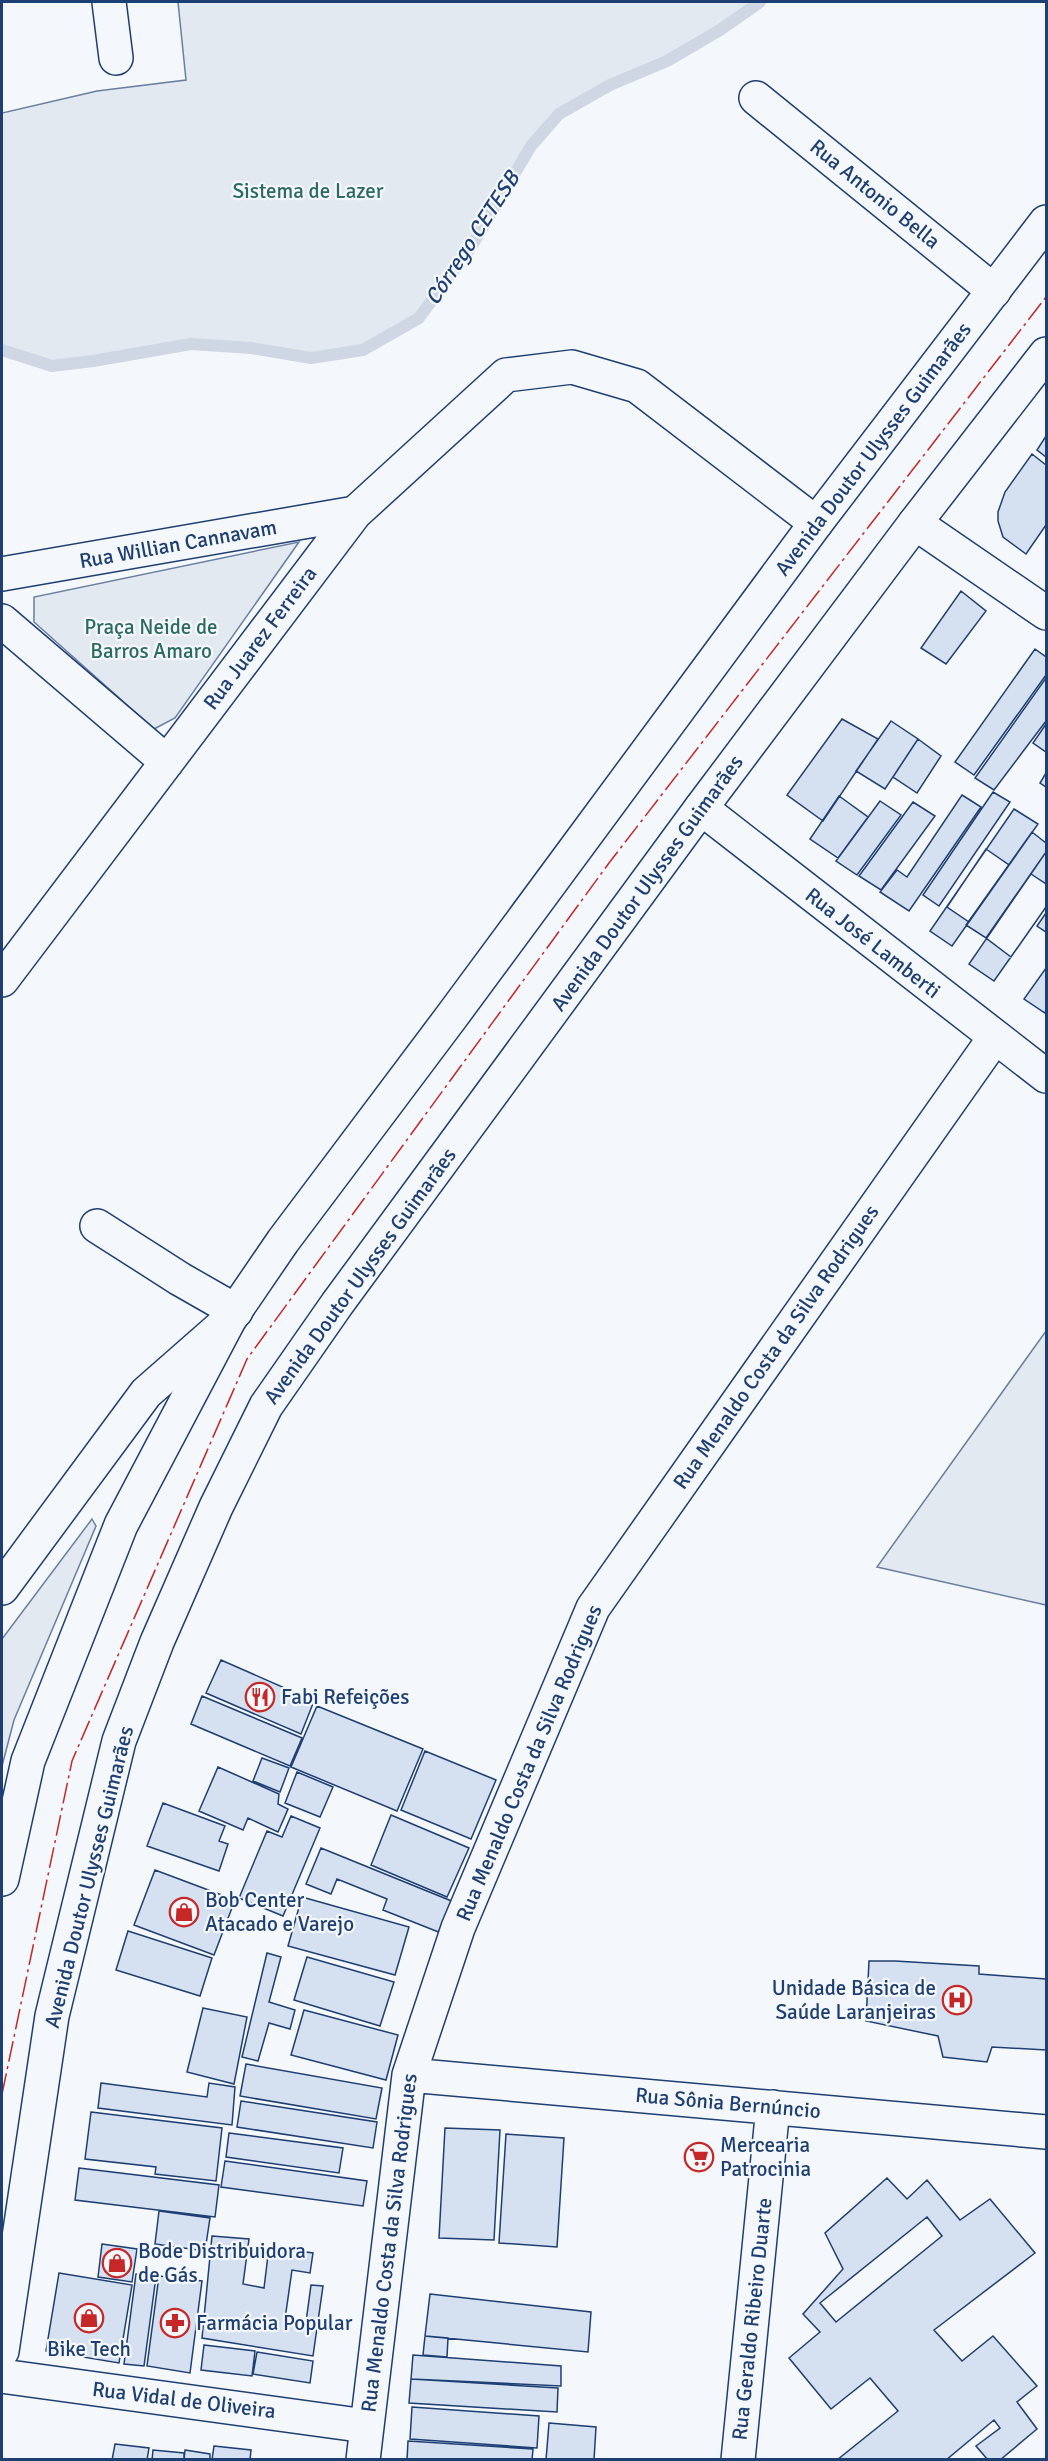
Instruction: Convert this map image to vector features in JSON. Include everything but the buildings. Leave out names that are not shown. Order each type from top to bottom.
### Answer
[{"type":"street","points":[[109,2],[116,58]]},
{"type":"street","name":"Rua Antonio Bella","points":[[756,98],[994,291]]},
{"type":"street","name":"Avenida Doutor Ulysses Guimarães","points":[[2,1879],[28,1761],[121,1525],[232,1315],[283,1240],[453,1016],[816,523],[1047,222]]},
{"type":"street","name":"Avenida Doutor Ulysses Guimarães","points":[[2,2351],[52,2016],[119,1741],[158,1642],[216,1507],[266,1406],[337,1304],[701,808],[915,523],[1047,354]]},
{"type":"street","name":"Rua Juarez Ferreira","points":[[2,980],[355,513],[506,375],[572,367],[637,386],[816,523]]},
{"type":"street","name":"Rua Willian Cannavam","points":[[2,574],[355,513]]},
{"type":"street","points":[[915,523],[1047,613]]},
{"type":"street","points":[[2,621],[167,762]]},
{"type":"street","name":"Rua José Lamberti","points":[[701,808],[1047,1076]]},
{"type":"street","name":"Rua Menaldo Costa da Silva Rodrigues","points":[[363,2460],[409,2075],[458,1928],[593,1608],[995,1037]]},
{"type":"street","points":[[2,1588],[146,1392],[232,1315],[97,1226]]},
{"type":"street","name":"Rua Sônia Bernúncio","points":[[409,2075],[1047,2132]]},
{"type":"street","name":"Rua Geraldo Ribeiro Duarte","points":[[738,2460],[773,2107]]},
{"type":"street","name":"Rua Vidal de Oliveira","points":[[2,2376],[366,2426]]},
{"type":"green space","name":"Sistema de Lazer","points":[[178,2],[760,2],[720,30],[610,85],[559,114],[531,146],[471,247],[419,318],[363,350],[311,358],[191,344],[52,366],[5,353],[2,350],[2,113],[97,91],[186,80]]},
{"type":"green space","name":"Praça Neide de Barros Amaro","points":[[299,542],[175,718],[154,729],[34,622],[34,597]]},
{"type":"green space","points":[[1046,1331],[1046,1605],[877,1567]]},
{"type":"green space","points":[[92,1519],[96,1526],[14,1720],[2,1766],[2,1639]]},
{"type":"waterway","name":"Córrego CETESB","points":[[2,350],[52,366],[191,344],[251,348],[311,358],[363,350],[419,318],[471,247],[531,146],[559,114],[610,85],[667,61],[720,30],[760,2]]},
{"type":"power","points":[[2,2094],[72,1761],[247,1359],[609,863],[1046,297]]},
{"type":"place","name":"Fabi Refeições","points":[[260,1697]]},
{"type":"place","name":"Bob Center Atacado e Varejo","points":[[184,1912]]},
{"type":"place","name":"Unidade Básica de Saúde Laranjeiras","points":[[957,2000]]},
{"type":"place","name":"Mercearia Patrocinia","points":[[699,2157]]},
{"type":"place","name":"Bode Distribuidora de Gás","points":[[117,2263]]},
{"type":"place","name":"Bike Tech","points":[[89,2318]]},
{"type":"place","name":"Farmácia Popular","points":[[175,2323]]}]
